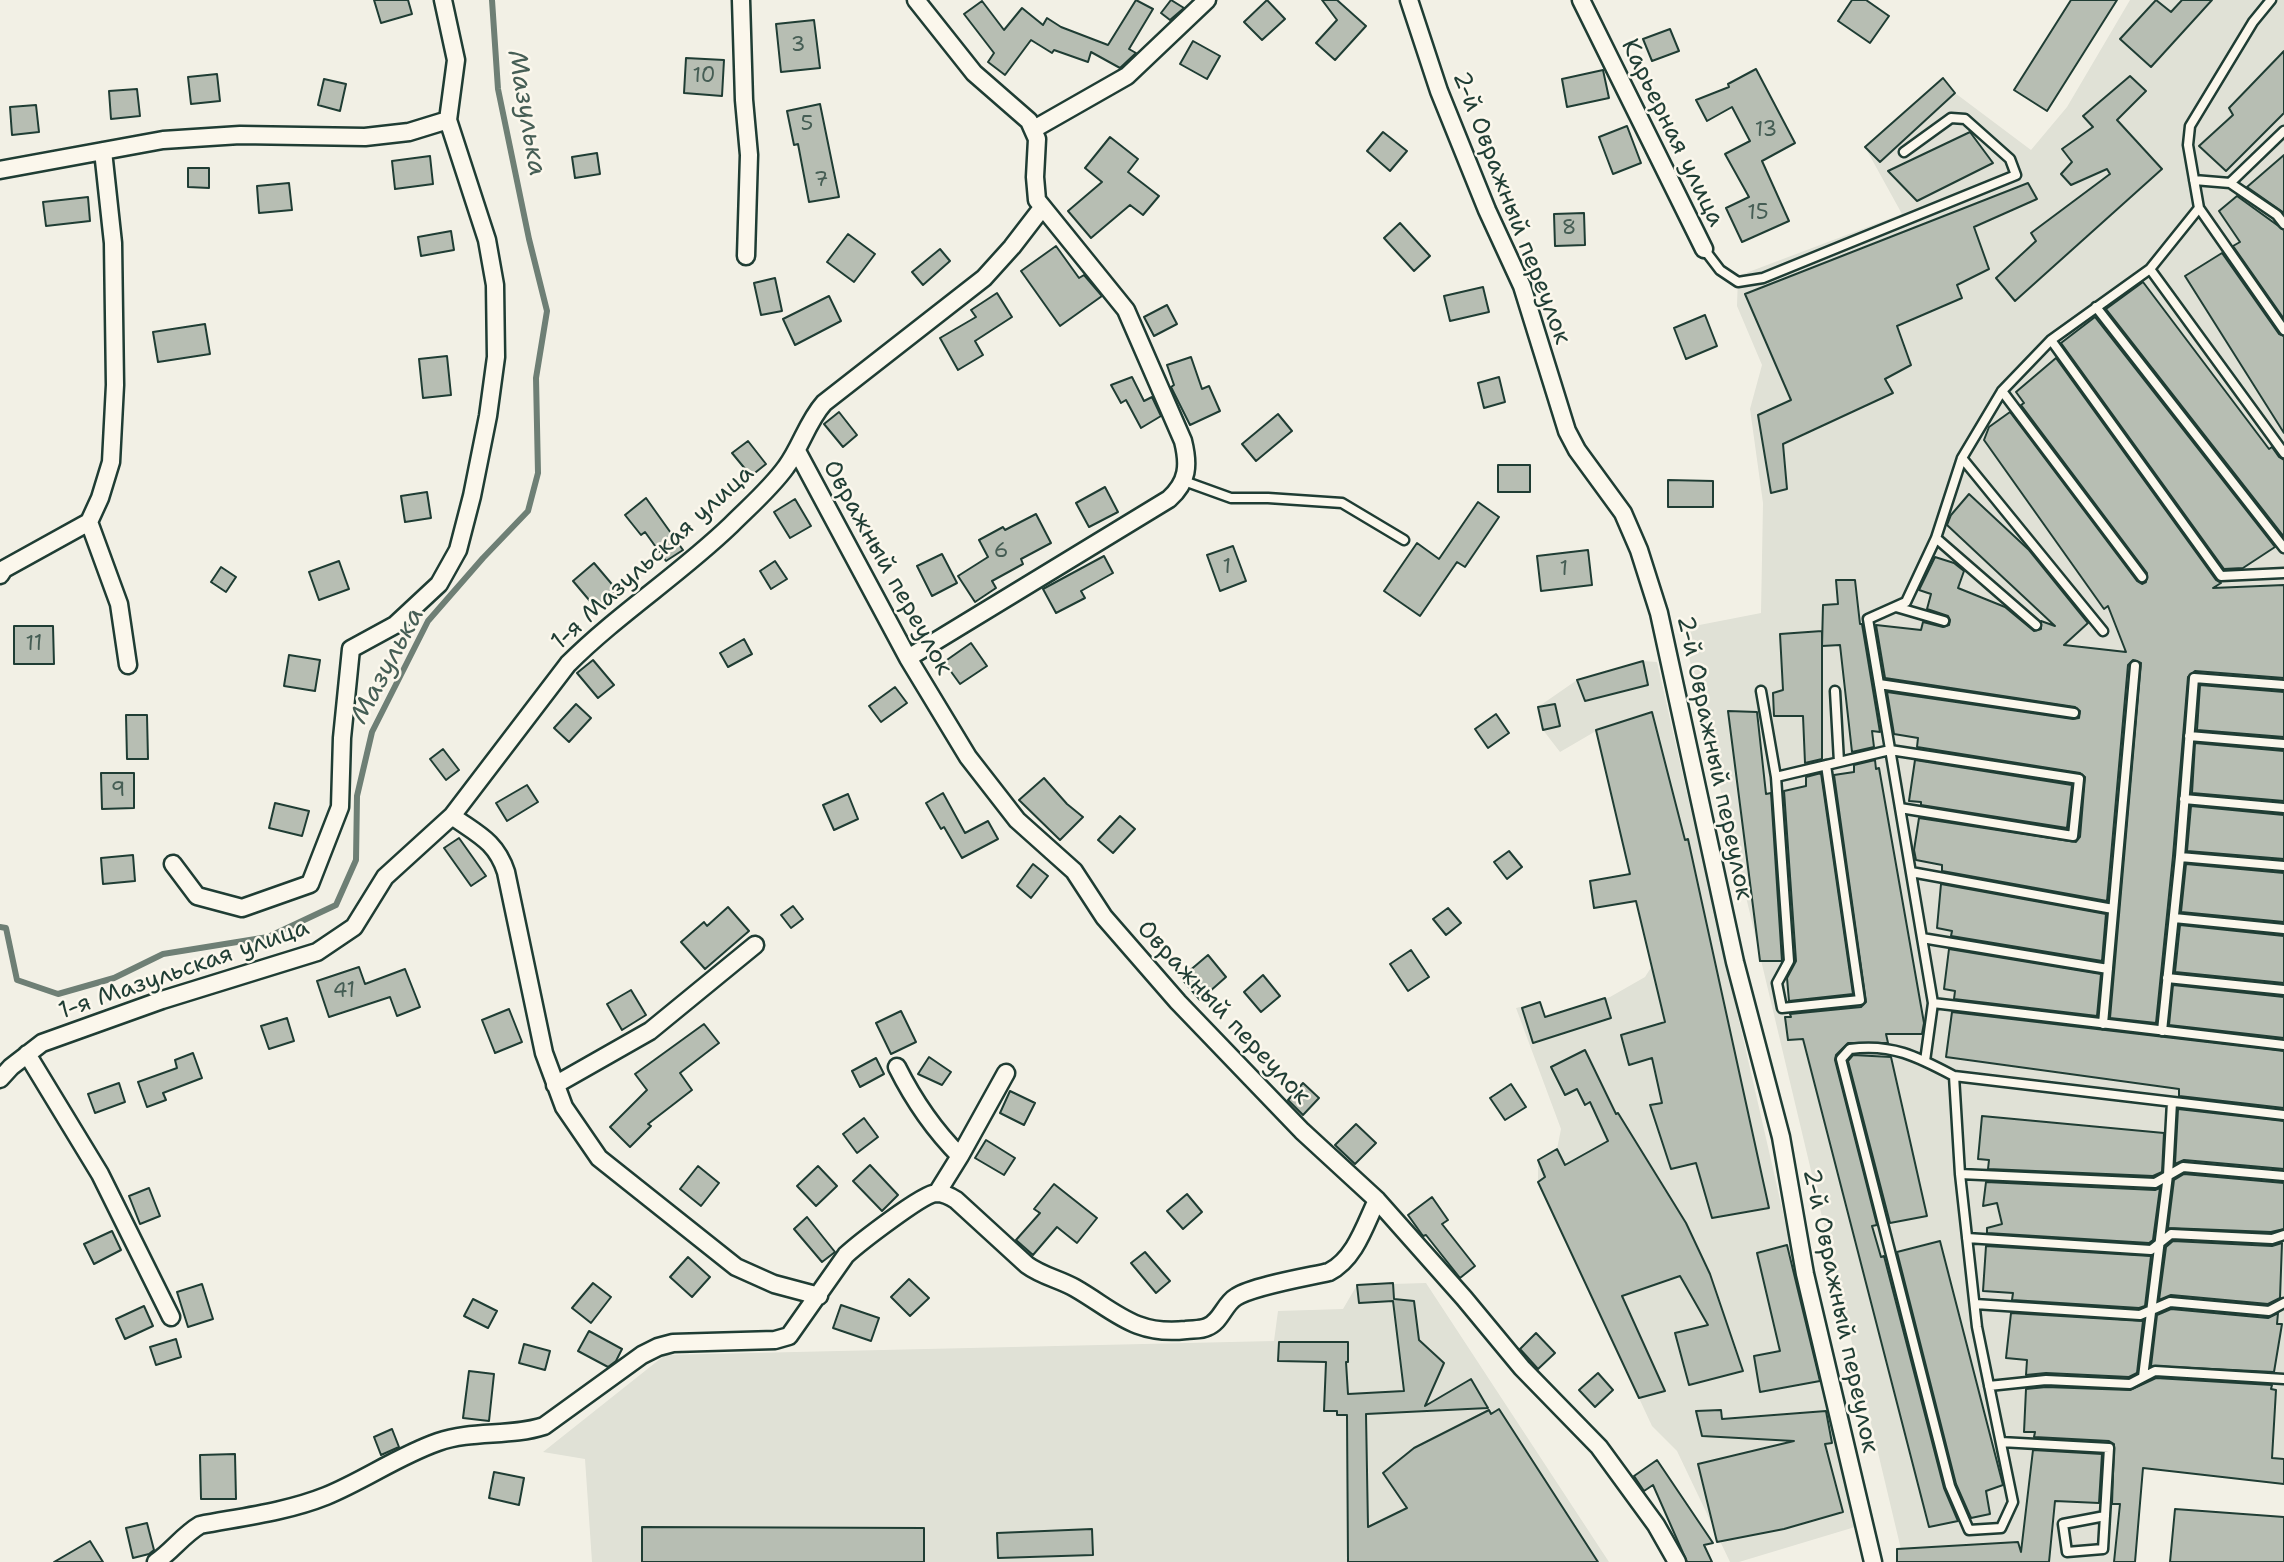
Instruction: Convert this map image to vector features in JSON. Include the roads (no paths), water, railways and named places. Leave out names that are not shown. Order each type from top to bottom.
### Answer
[{"type":"street","points":[[173,864],[197,896],[242,908],[310,884],[340,807],[342,738],[351,649],[395,625],[439,584],[458,550],[488,416],[496,357],[495,297],[486,240],[448,120],[456,60],[443,0]]},
{"type":"street","points":[[741,0],[744,100],[749,155],[746,256]]},
{"type":"street","points":[[908,657],[1169,499],[1184,481],[1188,471],[1188,458],[1183,441],[1126,310],[1042,208],[1035,193],[1037,139],[1034,129],[1029,121],[974,73],[916,0]]},
{"type":"street","points":[[1034,129],[1127,76],[1207,0]]},
{"type":"street","name":"2-й Овражный переулок","points":[[1409,0],[1439,91],[1487,210],[1522,286],[1567,430],[1577,450],[1623,513],[1639,550],[1660,613],[1735,962],[1782,1137],[1805,1274],[1873,1562]]},
{"type":"street","name":"Карьерная улица","points":[[1581,0],[1704,249]]},
{"type":"street","points":[[0,170],[163,140],[240,135],[366,137],[409,132],[448,120]]},
{"type":"street","points":[[1,570],[89,522],[111,462],[115,385],[113,243],[103,150]]},
{"type":"street","name":"1-я Мазульская улица","points":[[0,1079],[42,1043],[162,1000],[317,952],[354,927],[385,877],[452,816],[568,664],[587,645],[659,588],[730,526],[785,468],[797,451],[809,423],[824,403],[984,278],[1042,208]]},
{"type":"street","name":"Овражный переулок","points":[[797,451],[908,657],[968,757],[1017,820],[1074,871],[1104,917],[1178,1002],[1302,1131],[1377,1200],[1464,1298],[1521,1368],[1599,1447],[1656,1525],[1677,1562]]},
{"type":"street","points":[[89,522],[118,604],[128,666]]},
{"type":"street","points":[[452,816],[490,843],[500,854],[544,1053],[564,1107],[600,1158],[736,1267],[774,1284],[819,1296]]},
{"type":"street","points":[[555,1085],[650,1031],[755,945]]},
{"type":"street","points":[[27,1054],[100,1174],[171,1317]]},
{"type":"street","points":[[897,1067],[916,1105],[960,1156]]},
{"type":"street","points":[[937,1193],[1006,1073]]},
{"type":"street","points":[[156,1562],[200,1525],[291,1507],[325,1496],[410,1452],[441,1441],[544,1426],[642,1355],[658,1347],[673,1343],[775,1340],[789,1336],[835,1270],[858,1245],[929,1195],[937,1193],[957,1199],[1039,1274],[1074,1287],[1115,1315],[1137,1326],[1177,1331],[1207,1328],[1216,1322],[1227,1305],[1246,1292],[1329,1272],[1339,1267],[1355,1245],[1377,1200]]},
{"type":"lane","points":[[2272,0],[2252,22],[2190,126],[2188,145],[2199,208],[2284,330]]},
{"type":"lane","points":[[1704,249],[1720,270],[1738,282],[1763,278],[2016,175],[2010,159],[1965,119],[1951,118],[1905,152]]},
{"type":"lane","points":[[2230,183],[2284,131]]},
{"type":"lane","points":[[2194,180],[2230,183],[2277,215],[2284,224]]},
{"type":"lane","points":[[1925,1061],[1933,1003],[1868,619],[1906,602],[1936,537],[1962,458],[2002,391],[2051,340],[2150,269],[2199,208]]},
{"type":"lane","points":[[2150,269],[2284,453]]},
{"type":"lane","points":[[2096,307],[2284,548]]},
{"type":"lane","points":[[2051,340],[2221,576],[2284,573]]},
{"type":"lane","points":[[2002,391],[2142,577]]},
{"type":"lane","points":[[1962,458],[2103,631]]},
{"type":"lane","points":[[1184,481],[1231,498],[1342,503],[1404,540]]},
{"type":"lane","points":[[1936,537],[2036,625]]},
{"type":"lane","points":[[1896,607],[1944,621]]},
{"type":"lane","points":[[2103,1024],[2136,666]]},
{"type":"lane","points":[[2162,1031],[2180,857],[2194,678],[2284,685]]},
{"type":"lane","points":[[1879,684],[2074,713]]},
{"type":"lane","points":[[1761,691],[1776,778],[1789,961],[1777,983],[1782,1008],[1860,1000],[1826,765]]},
{"type":"lane","points":[[1835,691],[1839,762]]},
{"type":"lane","points":[[2189,736],[2284,744]]},
{"type":"lane","points":[[1776,778],[1890,750],[2079,779],[2073,835],[1900,808]]},
{"type":"lane","points":[[2184,799],[2284,808]]},
{"type":"lane","points":[[2180,857],[2284,866]]},
{"type":"lane","points":[[1911,872],[2113,908]]},
{"type":"lane","points":[[2174,918],[2284,929]]},
{"type":"lane","points":[[1922,938],[2108,969]]},
{"type":"lane","points":[[2167,978],[2284,990]]},
{"type":"lane","points":[[1933,1003],[2284,1045]]},
{"type":"lane","points":[[1954,1076],[1960,1174],[1975,1304],[2013,1502],[2001,1528],[1969,1530],[1951,1486],[1841,1059],[1850,1049],[1872,1046],[1911,1054],[1954,1076],[2284,1115]]},
{"type":"lane","points":[[2143,1377],[2168,1175],[2172,1102]]},
{"type":"lane","points":[[1960,1174],[2155,1183],[2183,1167],[2284,1175]]},
{"type":"lane","points":[[1967,1238],[2151,1250],[2171,1234],[2272,1239],[2284,1235]]},
{"type":"lane","points":[[1975,1304],[2140,1315],[2170,1302],[2269,1311],[2284,1303]]},
{"type":"lane","points":[[1989,1385],[2046,1380],[2130,1384],[2155,1371],[2284,1379]]},
{"type":"lane","points":[[2001,1442],[2109,1448],[2105,1516],[2103,1549],[2067,1552],[2063,1524],[2105,1516]]},
{"type":"waterway","name":"Мазулька","points":[[0,927],[6,928],[17,980],[58,994],[114,978],[163,954],[268,937],[336,905],[356,860],[357,796],[372,732],[428,621],[528,511],[538,473],[536,378],[547,311],[498,89],[492,0]]}]
